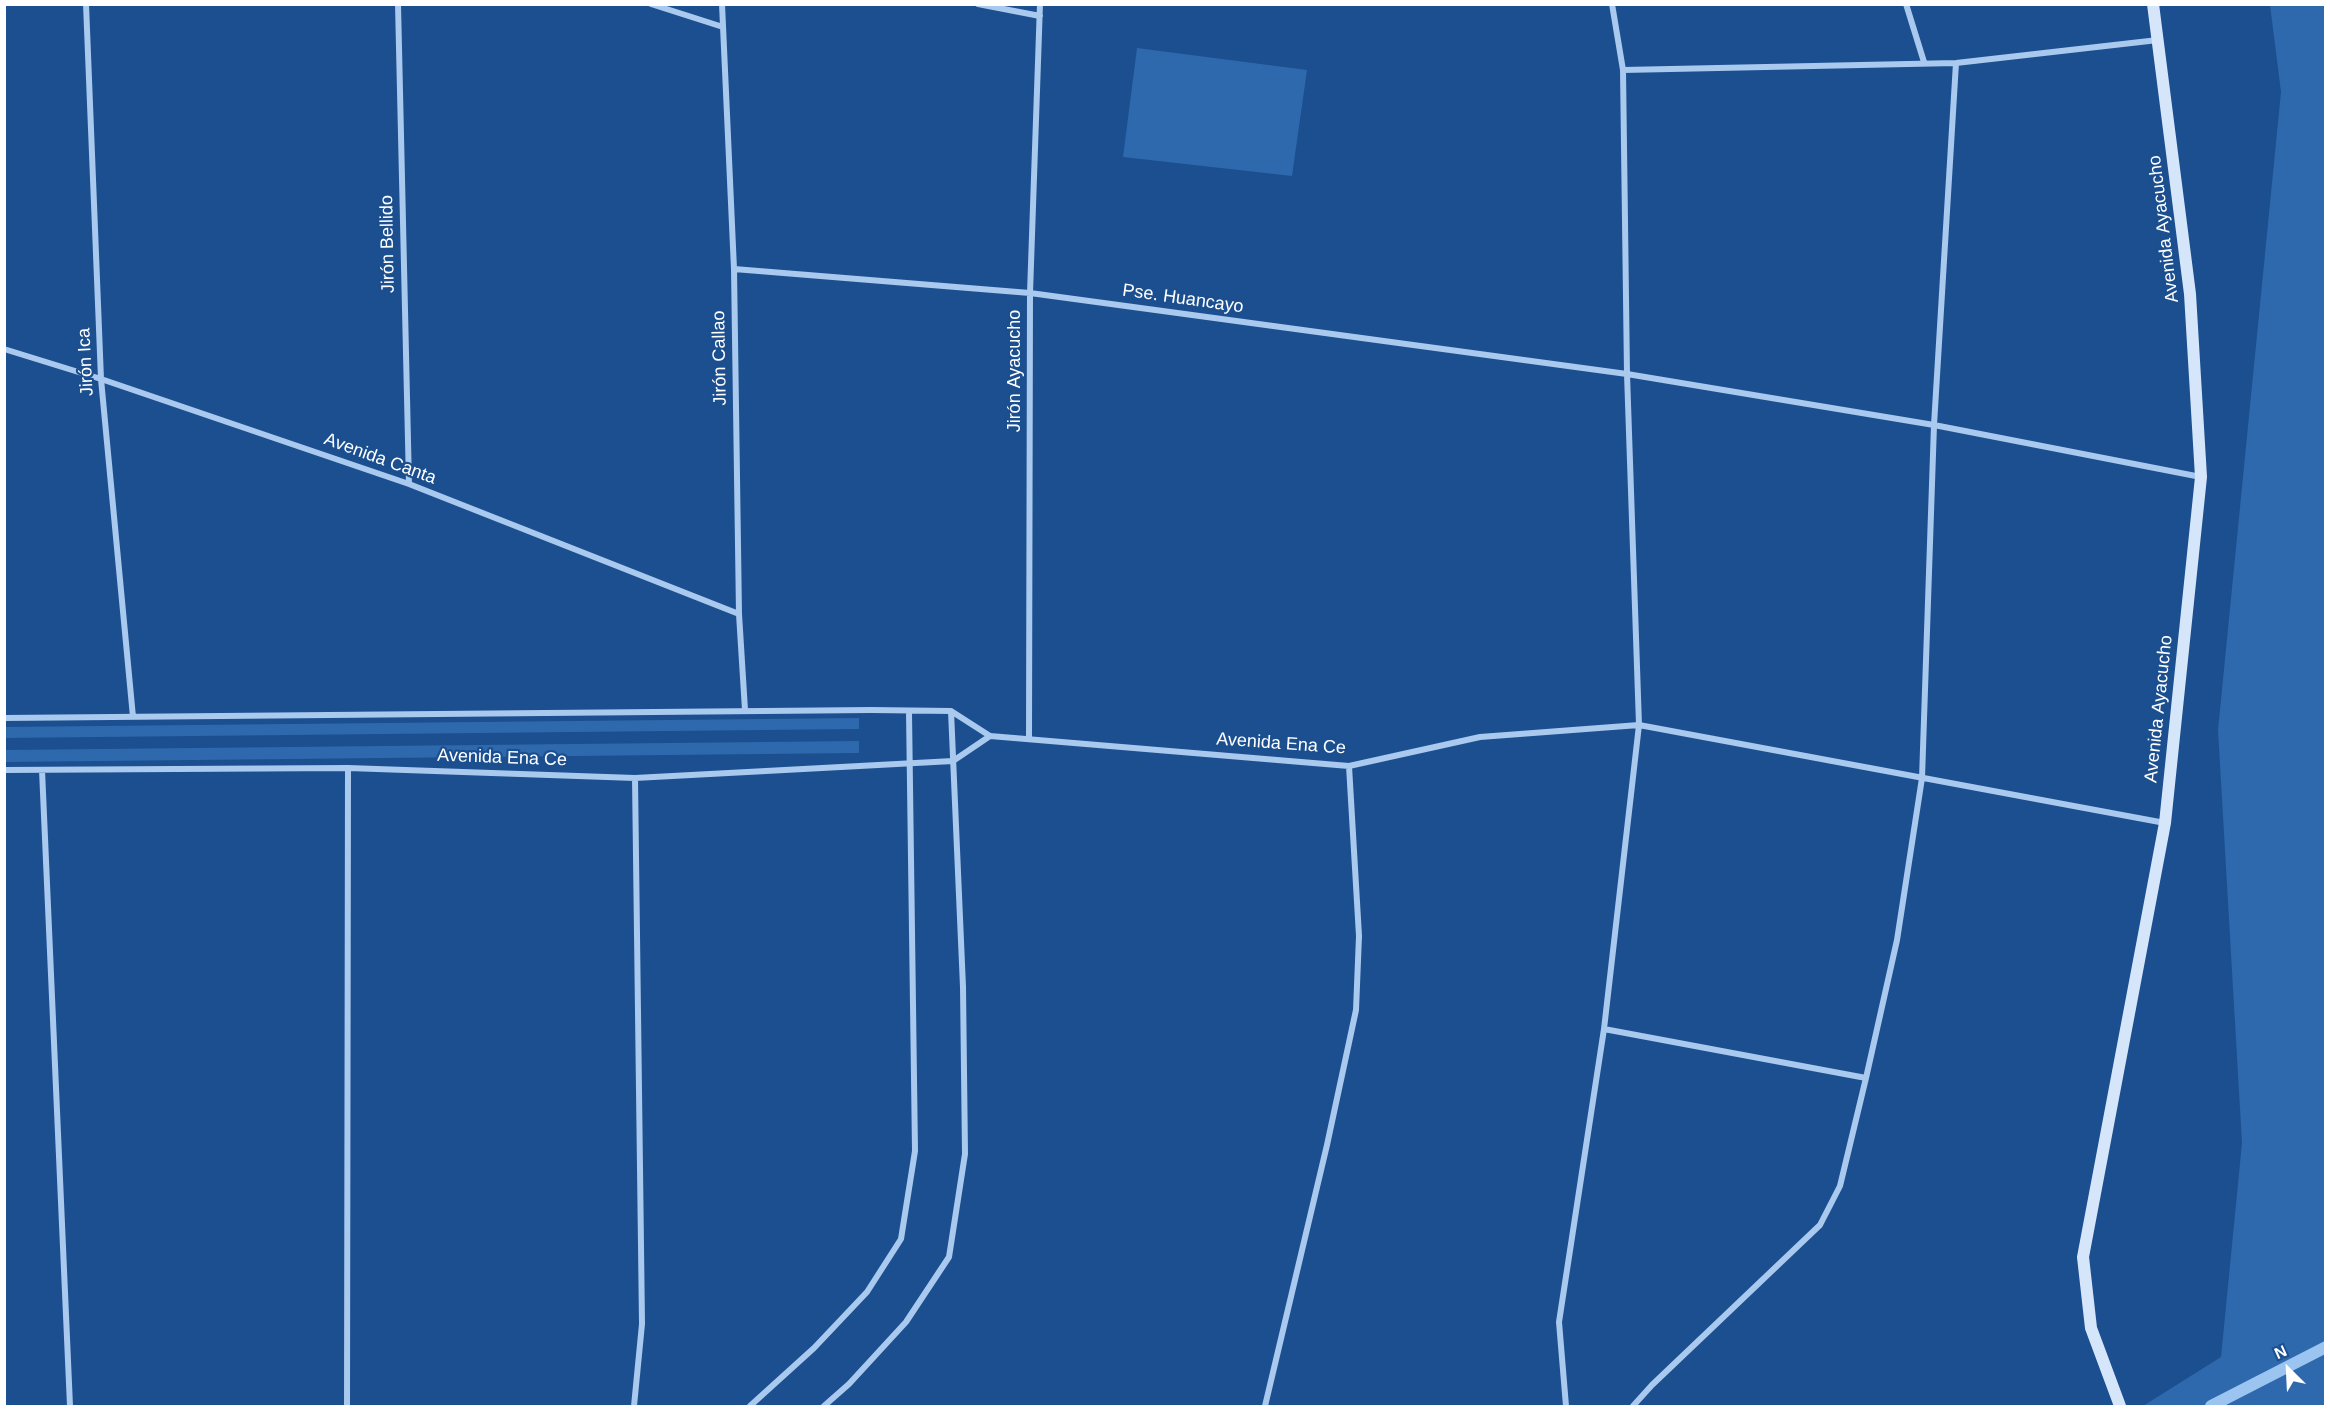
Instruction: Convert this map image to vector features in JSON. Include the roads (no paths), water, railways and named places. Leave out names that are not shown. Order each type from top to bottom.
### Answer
[{"type":"street","name":"Jirón Ica","points":[[86,4],[101,379],[133,717]]},
{"type":"street","name":"Jirón Bellido","points":[[398,4],[409,484]]},
{"type":"street","points":[[651,4],[723,27]]},
{"type":"street","name":"Jirón Callao","points":[[722,4],[734,269],[739,615],[746,710]]},
{"type":"street","points":[[978,4],[1040,16]]},
{"type":"street","name":"Jirón Ayacucho","points":[[1029,738],[1030,293],[1040,4]]},
{"type":"street","points":[[1566,1407],[1559,1322],[1604,1029],[1639,725],[1627,375],[1623,70],[1612,4]]},
{"type":"street","points":[[1906,4],[1924,62]]},
{"type":"street","name":"Avenida Ayacucho","points":[[2118,1402],[2091,1328],[2083,1257],[2165,823],[2201,477],[2190,294],[2154,4]]},
{"type":"street","points":[[1623,70],[1956,63],[2159,40]]},
{"type":"street","points":[[1633,1407],[1652,1385],[1820,1225],[1840,1186],[1866,1078],[1897,940],[1922,778],[1934,425],[1956,63]]},
{"type":"street","name":"Pse. Huancayo","points":[[734,269],[1030,293],[1627,375],[1934,425],[2201,477]]},
{"type":"street","name":"Avenida Canta","points":[[4,349],[101,379],[409,484],[739,615]]},
{"type":"street","points":[[4,718],[746,710],[951,711],[963,987],[965,1154],[949,1257],[906,1322],[824,1407]]},
{"type":"street","name":"Avenida Ena Ce","points":[[951,711],[990,736],[1349,766],[1480,737],[1639,725],[2165,823]]},
{"type":"street","points":[[750,1407],[813,1348],[867,1292],[901,1239],[915,1151],[909,712]]},
{"type":"street","points":[[953,761],[990,736]]},
{"type":"street","name":"Avenida Ena Ce","points":[[4,771],[348,768],[635,778],[953,761]]},
{"type":"street","points":[[1265,1407],[1327,1145],[1356,1010],[1359,936],[1349,766]]},
{"type":"street","points":[[347,1407],[348,768]]},
{"type":"street","points":[[42,770],[70,1407]]},
{"type":"street","points":[[634,1407],[642,1324],[635,778]]},
{"type":"street","points":[[1604,1029],[1866,1078]]},
{"type":"waterway","points":[[2211,1406],[2326,1347]]}]
